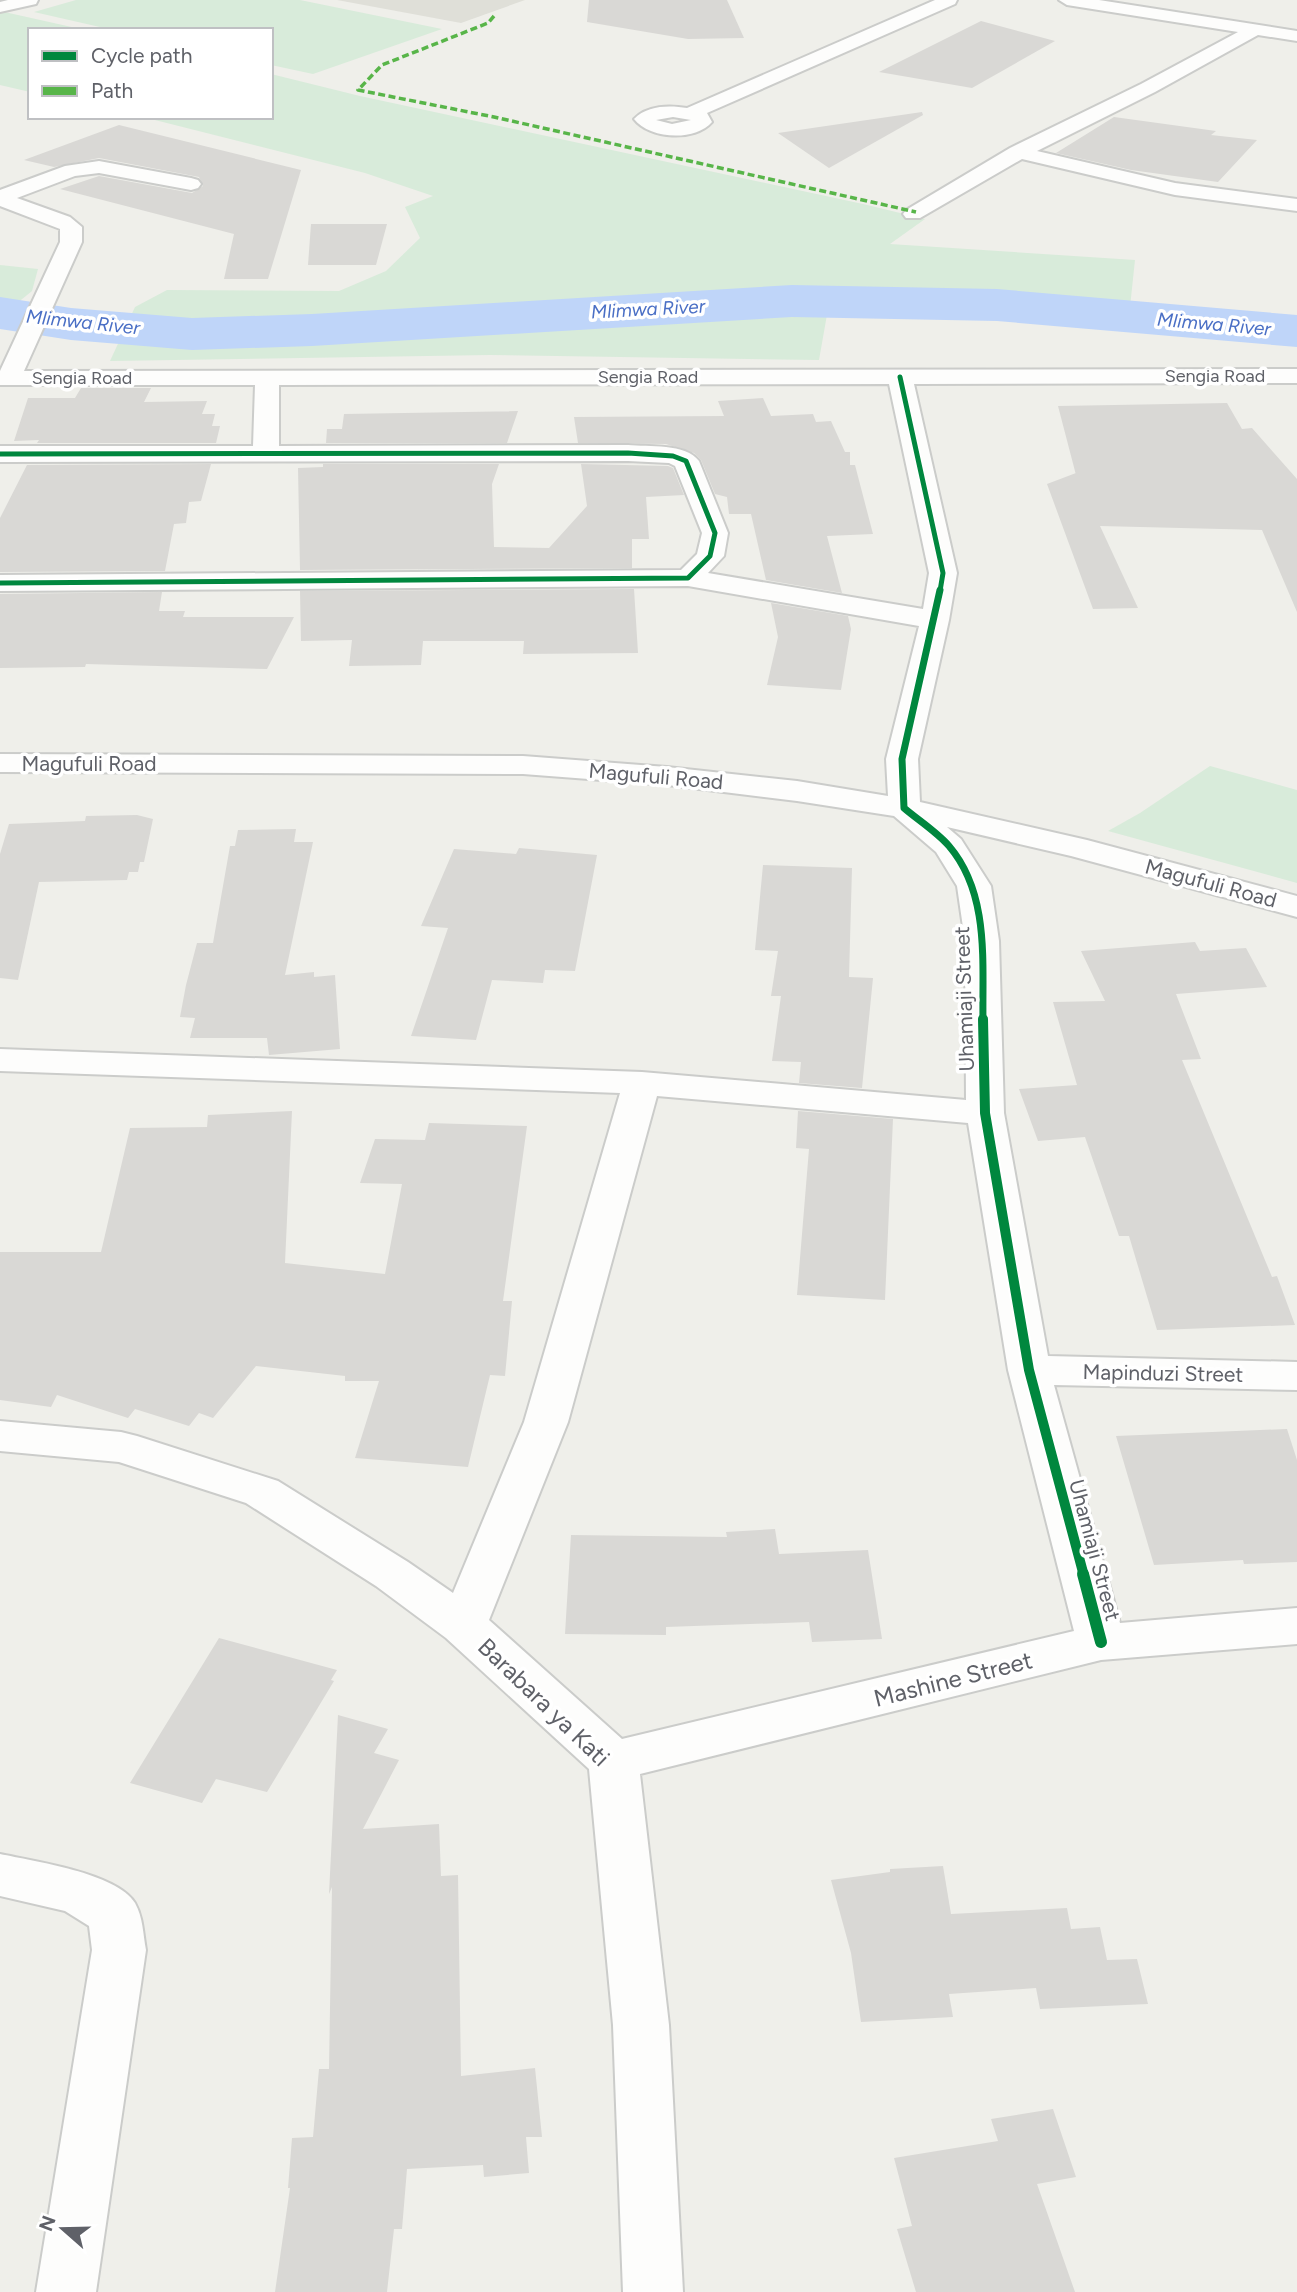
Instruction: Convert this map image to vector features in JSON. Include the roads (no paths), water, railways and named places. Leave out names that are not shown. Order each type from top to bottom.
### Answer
[{"type":"street","points":[[0,7],[30,0]]},
{"type":"street","points":[[692,113],[949,0]]},
{"type":"street","points":[[1067,0],[1297,36]]},
{"type":"street","points":[[1218,23],[1242,12]]},
{"type":"street","points":[[913,214],[1017,152],[1148,88],[1256,29]]},
{"type":"street","points":[[1017,152],[1175,189],[1297,205]]},
{"type":"street","points":[[0,198],[72,170],[99,167],[191,184]]},
{"type":"street","points":[[0,198],[63,221],[71,227],[71,242],[43,308],[4,378]]},
{"type":"street","points":[[266,454],[267,376]]},
{"type":"street","name":"Sengia Road","points":[[4,378],[1297,376]]},
{"type":"street","points":[[900,377],[943,573],[935,621],[902,760],[904,808]]},
{"type":"street","points":[[0,454],[628,453],[673,456],[686,461],[715,533],[710,556],[688,579]]},
{"type":"street","points":[[0,583],[688,579],[935,621]]},
{"type":"street","name":"Magufuli Road","points":[[0,763],[523,765],[667,776],[797,791],[904,808],[1088,850],[1240,889],[1297,907]]},
{"type":"street","name":"Uhamiaji Street","points":[[904,808],[949,846],[974,886],[982,941],[985,1113],[1029,1370],[1101,1642]]},
{"type":"street","points":[[0,1059],[642,1083],[985,1113]]},
{"type":"street","points":[[463,1625],[546,1422],[642,1083]]},
{"type":"street","name":"Mapinduzi Street","points":[[1029,1370],[1297,1376]]},
{"type":"street","name":"Barabara ya Kati","points":[[0,1436],[121,1447],[262,1492],[392,1574],[463,1625],[613,1761],[641,2025],[653,2292]]},
{"type":"street","name":"Mashine Street","points":[[613,1761],[1101,1642],[1297,1626]]},
{"type":"street","points":[[0,1875],[79,1892],[114,1915],[118,1950],[66,2292]]},
{"type":"waterway","name":"Mlimwa River","points":[[0,313],[71,324],[192,334],[312,330],[792,301],[997,305],[1297,331]]}]
